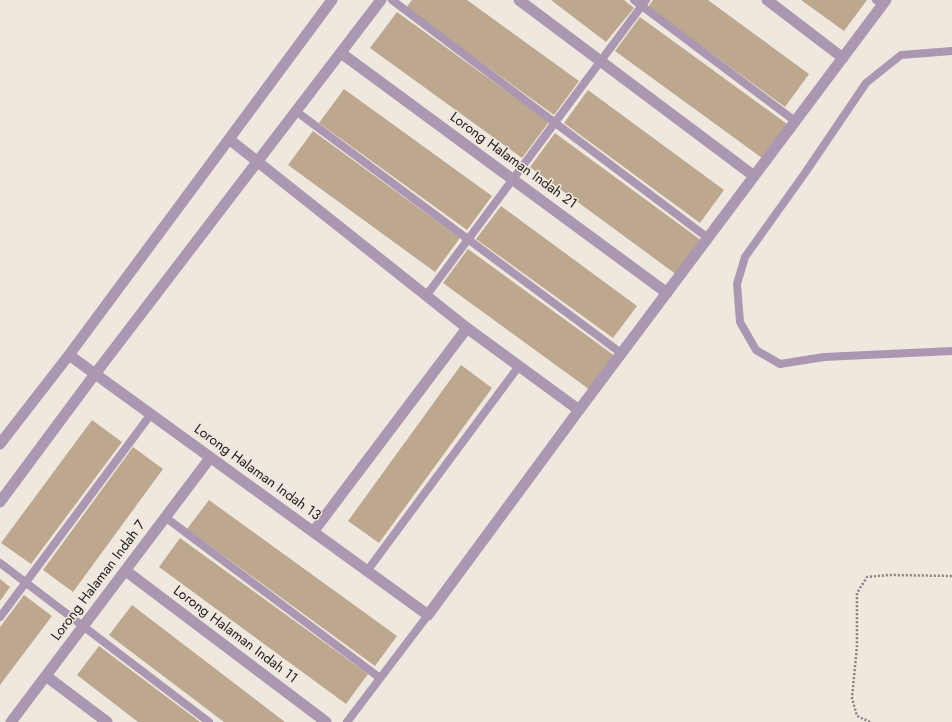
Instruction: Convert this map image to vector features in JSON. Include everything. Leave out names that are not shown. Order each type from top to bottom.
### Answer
[{"type":"street","points":[[0,444],[332,0]]},
{"type":"street","points":[[0,502],[95,374],[297,112],[381,0]]},
{"type":"street","points":[[519,0],[754,176]]},
{"type":"street","points":[[767,0],[843,58]]},
{"type":"street","points":[[428,615],[621,353],[843,58],[882,2]]},
{"type":"street","name":"Lorong Halaman Indah 21","points":[[341,53],[666,293]]},
{"type":"street","points":[[229,139],[467,328],[579,410]]},
{"type":"street","points":[[313,532],[467,328]]},
{"type":"street","name":"Lorong Halaman Indah 13","points":[[68,355],[428,615]]},
{"type":"street","name":"Lorong Halaman Indah 7","points":[[11,722],[210,458]]},
{"type":"street","name":"Lorong Halaman Indah 11","points":[[126,571],[326,722]]},
{"type":"street","points":[[46,676],[107,722]]},
{"type":"lane","points":[[392,0],[708,238]]},
{"type":"lane","points":[[634,0],[644,3],[795,121]]},
{"type":"lane","points":[[426,296],[644,3]]},
{"type":"lane","points":[[952,51],[901,54],[866,83],[805,173],[745,257],[737,284],[740,322],[756,350],[780,364],[824,357],[952,351]]},
{"type":"lane","points":[[297,112],[621,353]]},
{"type":"lane","points":[[367,571],[519,366]]},
{"type":"lane","points":[[0,617],[151,414]]},
{"type":"lane","points":[[165,518],[380,678]]},
{"type":"lane","points":[[0,563],[209,722]]},
{"type":"lane","points":[[347,722],[428,615]]},
{"type":"path","points":[[870,722],[857,716],[852,698],[857,646],[857,593],[867,577],[889,575],[952,576]]},
{"type":"building","points":[[412,0],[467,0],[579,81],[554,115],[406,8]]},
{"type":"building","points":[[551,0],[624,0],[634,8],[606,42]]},
{"type":"building","points":[[653,0],[708,0],[809,74],[785,107],[648,7]]},
{"type":"building","points":[[801,0],[867,0],[844,31]]},
{"type":"building","points":[[397,12],[549,122],[522,158],[370,48]]},
{"type":"building","points":[[640,17],[787,124],[762,158],[615,51]]},
{"type":"building","points":[[344,89],[492,196],[467,230],[319,123]]},
{"type":"building","points":[[588,90],[724,190],[700,223],[564,123]]},
{"type":"building","points":[[313,131],[460,238],[435,272],[288,165]]},
{"type":"building","points":[[555,133],[702,241],[677,275],[530,167]]},
{"type":"building","points":[[501,206],[637,306],[613,338],[476,239]]},
{"type":"building","points":[[468,249],[615,356],[590,390],[443,283]]},
{"type":"building","points":[[461,365],[492,388],[379,543],[348,521]]},
{"type":"building","points":[[92,420],[122,442],[31,564],[1,543]]},
{"type":"building","points":[[133,447],[163,469],[73,592],[43,570]]},
{"type":"building","points":[[209,500],[397,636],[375,666],[187,529]]},
{"type":"building","points":[[180,538],[368,674],[346,704],[159,567]]},
{"type":"building","points":[[0,579],[10,587],[0,601]]},
{"type":"building","points":[[24,595],[52,616],[0,685],[0,627]]},
{"type":"building","points":[[132,605],[285,722],[224,722],[109,635]]},
{"type":"building","points":[[99,646],[200,722],[138,722],[77,675]]}]
